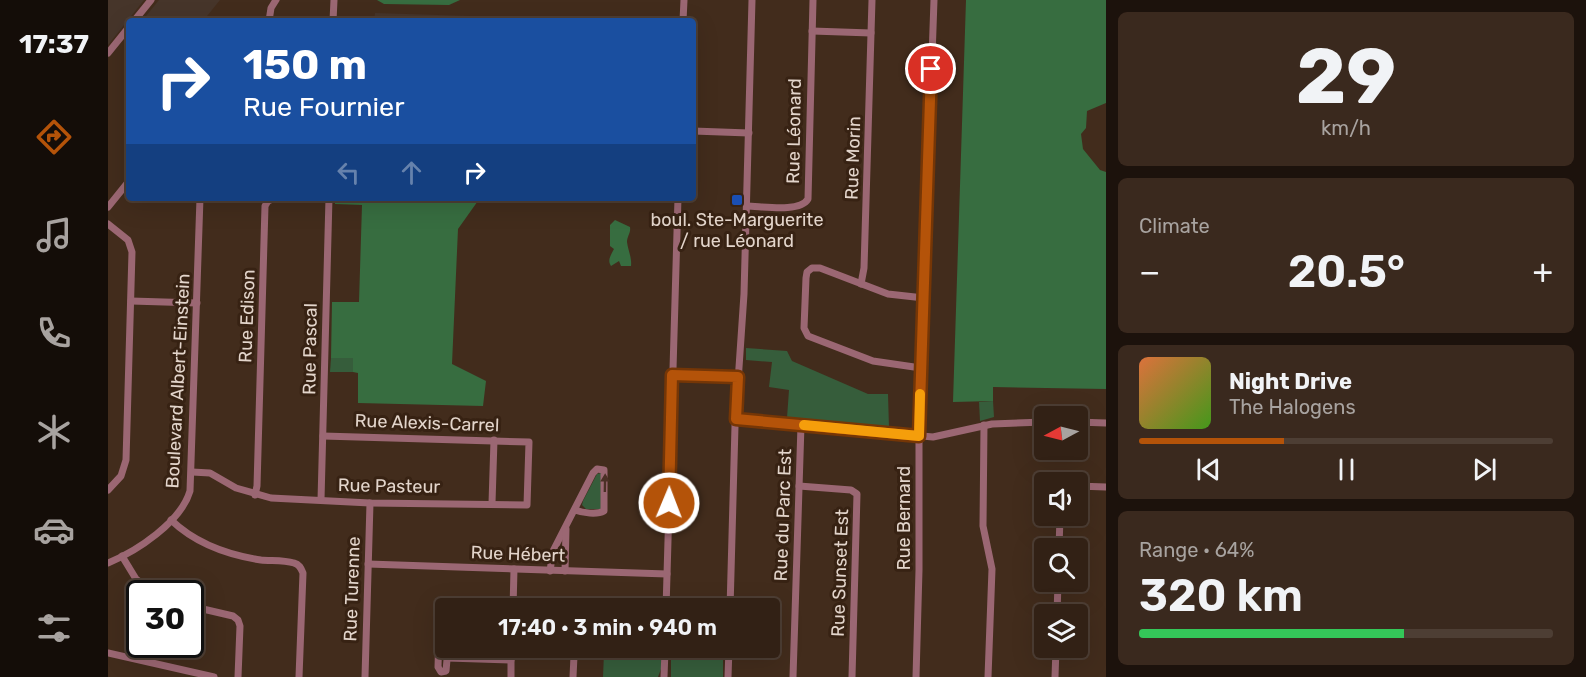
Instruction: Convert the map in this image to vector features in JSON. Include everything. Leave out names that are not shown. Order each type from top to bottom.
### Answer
[{"type":"street","points":[[136,18],[151,0]]},
{"type":"street","points":[[269,18],[271,8],[276,0]]},
{"type":"street","points":[[333,18],[334,0]]},
{"type":"street","points":[[683,18],[684,0]]},
{"type":"street","points":[[730,598],[736,419],[744,294],[752,0]]},
{"type":"street","name":"Rue Léonard","points":[[747,206],[797,207],[805,204],[808,199],[813,0]]},
{"type":"street","name":"Rue Morin","points":[[861,284],[864,268],[872,0]]},
{"type":"street","name":"Rue Bernard","points":[[916,677],[919,436],[934,0]]},
{"type":"street","points":[[108,53],[126,31]]},
{"type":"street","points":[[812,31],[871,33]]},
{"type":"street","points":[[696,131],[749,133]]},
{"type":"street","points":[[108,207],[126,185]]},
{"type":"street","name":"Boulevard Albert-Einstein","points":[[108,562],[145,542],[171,520],[188,498],[191,487],[200,201]]},
{"type":"street","name":"Rue Edison","points":[[255,495],[266,204],[268,201]]},
{"type":"street","name":"Rue Pascal","points":[[321,500],[329,201]]},
{"type":"street","points":[[666,598],[678,201]]},
{"type":"street","points":[[108,224],[126,238],[132,246],[126,460],[121,476],[108,490]]},
{"type":"street","points":[[921,368],[873,361],[806,335],[804,328],[806,278],[809,270],[823,268],[894,295],[924,298]]},
{"type":"street","points":[[131,301],[197,303]]},
{"type":"street","points":[[672,375],[738,377]]},
{"type":"street","points":[[736,419],[938,437],[984,425],[1034,422]]},
{"type":"street","points":[[1088,422],[1106,423]]},
{"type":"street","name":"Rue du Parc Est","points":[[793,677],[801,425]]},
{"type":"street","points":[[984,425],[983,530],[992,573],[988,677]]},
{"type":"street","name":"Rue Alexis-Carrel","points":[[323,436],[530,442]]},
{"type":"street","points":[[492,503],[494,440]]},
{"type":"street","name":"Rue Pasteur","points":[[192,472],[210,473],[229,485],[255,495],[271,498],[370,503],[527,505],[530,442]]},
{"type":"street","points":[[550,571],[552,555],[595,470],[600,468],[604,470],[604,510],[600,513],[583,513],[575,510]]},
{"type":"street","name":"Rue Sunset Est","points":[[799,486],[851,490],[857,494],[852,677]]},
{"type":"street","points":[[1088,486],[1106,487]]},
{"type":"street","name":"Rue Turenne","points":[[365,677],[370,503]]},
{"type":"street","points":[[171,520],[197,539],[220,550],[256,559],[295,563],[301,567],[303,573],[299,677]]},
{"type":"street","points":[[565,571],[566,527]]},
{"type":"street","points":[[122,556],[137,580]]},
{"type":"street","name":"Rue Hébert","points":[[368,564],[667,574]]},
{"type":"street","points":[[513,598],[514,569]]},
{"type":"street","points":[[204,609],[233,616],[238,620],[240,626],[238,677]]},
{"type":"street","points":[[108,653],[214,677]]},
{"type":"street","points":[[438,658],[439,672],[446,670],[447,658],[511,660],[511,677]]},
{"type":"street","points":[[573,677],[574,658]]},
{"type":"street","points":[[664,677],[665,658]]},
{"type":"street","points":[[728,677],[729,658]]},
{"type":"street","points":[[1054,677],[1055,658]]},
{"type":"shaded area","points":[[108,0],[144,0],[130,18],[126,18],[126,22],[108,45]]},
{"type":"shaded area","points":[[159,0],[220,0],[205,18],[144,18]]},
{"type":"shaded area","points":[[375,13],[538,18],[374,18]]},
{"type":"green space","points":[[377,0],[460,0],[449,5],[384,4]]},
{"type":"green space","points":[[966,0],[1106,0],[1106,103],[1087,111],[1086,128],[1081,134],[1083,149],[1100,170],[1106,172],[1106,389],[993,387],[993,401],[953,402]]},
{"type":"green space","points":[[335,201],[478,201],[458,229],[452,364],[486,381],[483,406],[358,403],[358,373],[353,372],[353,358],[331,358],[332,302],[359,302],[362,205],[335,204]]},
{"type":"green space","points":[[615,220],[630,227],[627,242],[631,266],[621,266],[619,261],[611,266],[609,262],[614,249],[610,246],[610,225]]},
{"type":"green space","points":[[746,348],[787,351],[792,361],[868,394],[888,394],[889,428],[787,418],[789,390],[769,387],[772,362],[746,360]]},
{"type":"green space","points":[[353,357],[353,372],[330,372],[331,358]]},
{"type":"green space","points":[[993,401],[994,417],[980,421],[979,402]]},
{"type":"green space","points":[[601,473],[601,509],[586,509],[582,505],[583,501],[597,474]]},
{"type":"green space","points":[[604,658],[661,658],[658,677],[603,677]]},
{"type":"green space","points":[[671,658],[723,658],[723,677],[671,677]]},
{"type":"slow traffic","points":[[804,425],[919,436],[920,394]]},
{"type":"place","name":"boul. Ste-Marguerite / rue Léonard","points":[[737,200]]},
{"type":"route","points":[[669,503],[672,375],[738,377],[736,419],[919,436],[931,69]]}]
